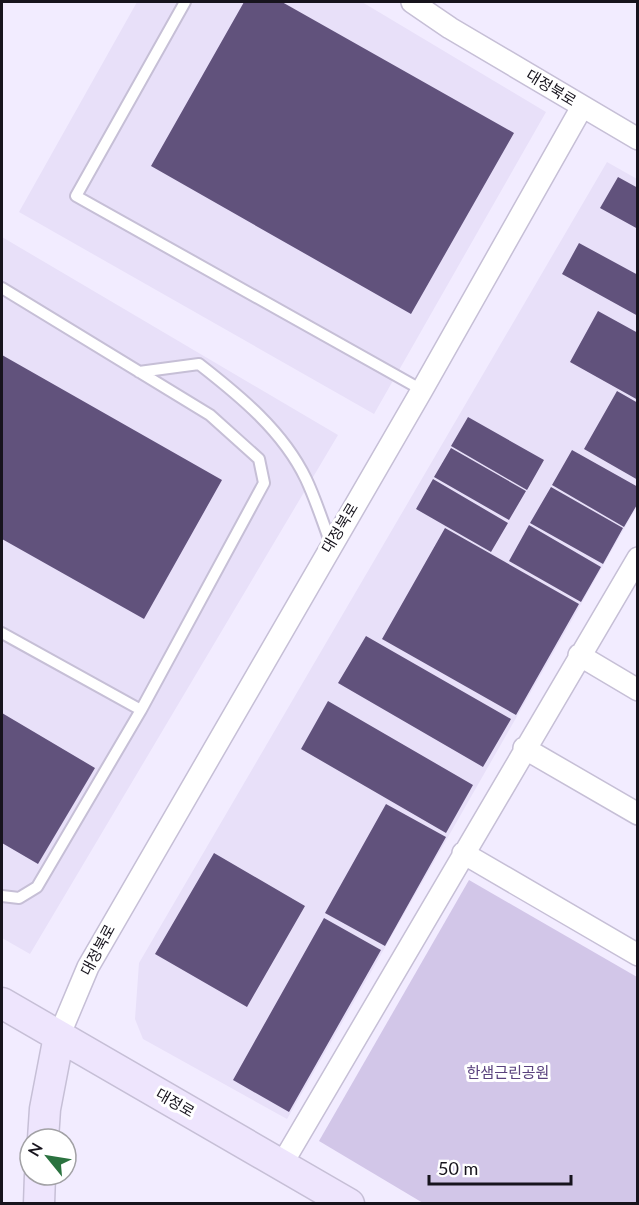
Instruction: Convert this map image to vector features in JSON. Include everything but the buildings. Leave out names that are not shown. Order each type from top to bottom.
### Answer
[{"type":"street","name":"대정북로","points":[[44,1127],[58,1036],[88,967],[422,390],[582,106],[450,28],[412,2]]},
{"type":"street","points":[[582,106],[638,139]]},
{"type":"street","points":[[282,1164],[638,558]]},
{"type":"street","points":[[579,656],[638,690]]},
{"type":"street","points":[[525,748],[638,814]]},
{"type":"street","points":[[463,853],[638,955]]},
{"type":"street","name":"대정로","points":[[2,1003],[349,1203]]},
{"type":"street","points":[[39,1203],[40,1187]]},
{"type":"lane","points":[[185,2],[75,196],[422,390]]},
{"type":"lane","points":[[2,288],[210,415],[259,459],[264,483],[141,710],[37,887],[18,898],[2,896]]},
{"type":"lane","points":[[139,372],[199,364],[246,401],[284,445],[306,479],[331,544]]},
{"type":"lane","points":[[2,633],[141,710]]},
{"type":"shaded area","points":[[137,2],[362,2],[546,112],[374,414],[19,212]]},
{"type":"shaded area","points":[[607,162],[637,179],[637,506],[287,1119],[143,1039],[135,1019],[139,963]]},
{"type":"shaded area","points":[[2,237],[338,435],[30,954],[2,938]]},
{"type":"green space","name":"한샘근린공원","points":[[469,880],[637,977],[637,1203],[423,1203],[319,1141]]}]
